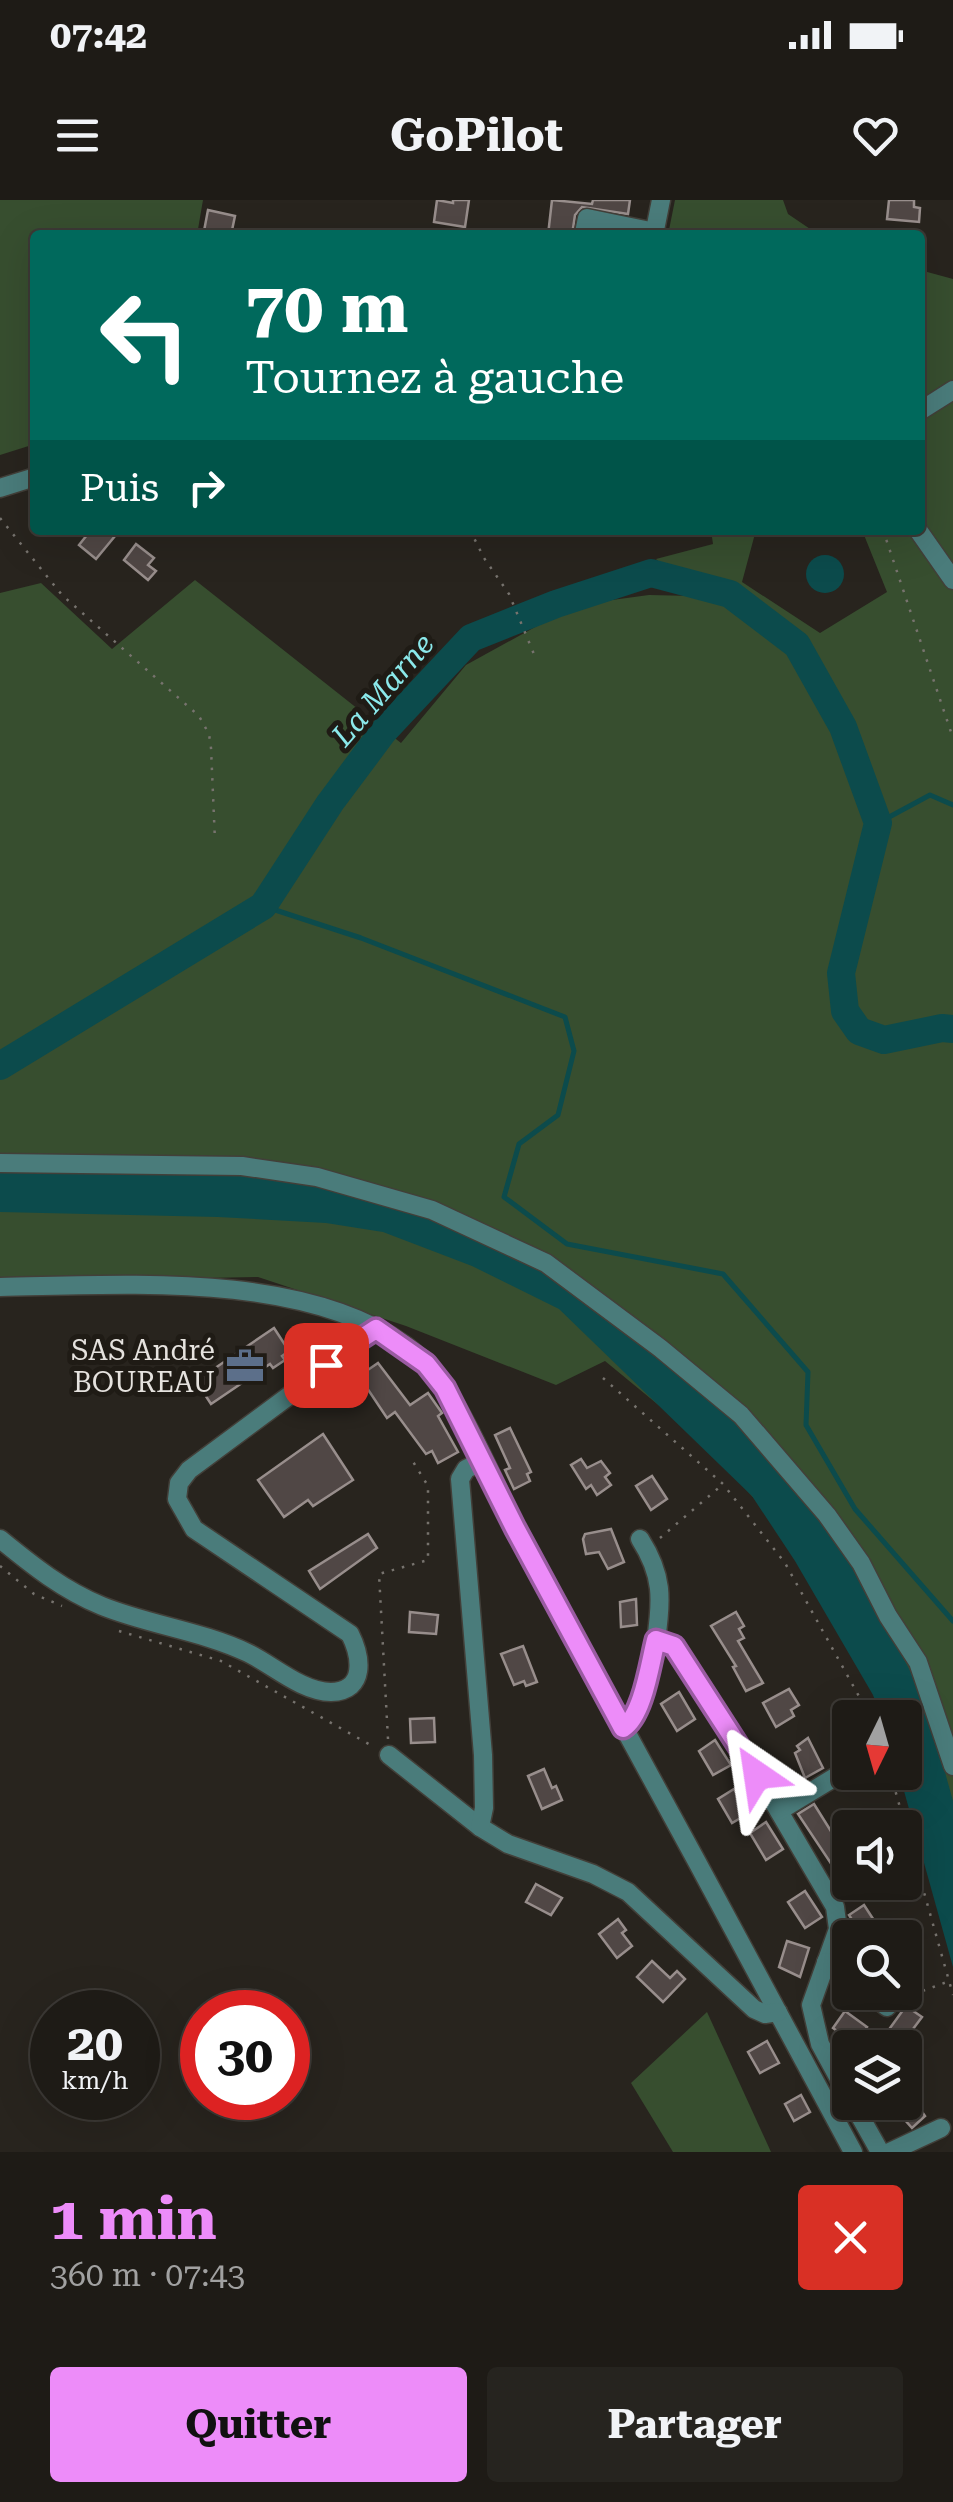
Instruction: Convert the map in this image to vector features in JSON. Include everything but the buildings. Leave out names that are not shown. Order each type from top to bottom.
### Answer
[{"type":"street","points":[[655,230],[661,200]]},
{"type":"street","points":[[585,230],[587,218],[641,230]]},
{"type":"street","points":[[925,408],[953,390]]},
{"type":"street","points":[[0,488],[30,478]]},
{"type":"street","points":[[922,535],[953,580]]},
{"type":"street","points":[[0,1164],[242,1166],[317,1177],[432,1210],[546,1264],[660,1348],[741,1415],[827,1515],[861,1562],[888,1616],[918,1662],[953,1766]]},
{"type":"street","points":[[0,1287],[132,1285],[248,1292],[298,1300],[345,1314],[376,1329],[426,1364],[445,1388],[623,1728],[853,2152]]},
{"type":"street","points":[[0,1539],[50,1581],[104,1606],[246,1652],[325,1692],[338,1691],[360,1671],[360,1654],[350,1634],[194,1528],[177,1499],[179,1483],[188,1470],[317,1375],[336,1355],[376,1329]]},
{"type":"street","points":[[480,1828],[484,1808],[482,1737],[460,1478],[466,1469],[483,1460]]},
{"type":"street","points":[[623,1728],[636,1712],[656,1640],[661,1602],[655,1562],[643,1544]]},
{"type":"street","points":[[656,1640],[674,1646],[836,1908],[838,1929],[811,2005],[820,2044],[832,2066]]},
{"type":"street","points":[[389,1755],[480,1828],[508,1844],[593,1874],[628,1892],[754,2009],[765,2014],[778,2012]]},
{"type":"street","points":[[778,1809],[832,1778]]},
{"type":"street","points":[[826,1962],[832,1966]]},
{"type":"street","points":[[862,2120],[880,2152]]},
{"type":"street","points":[[890,2152],[941,2128]]},
{"type":"path","points":[[0,518],[62,595],[200,716],[212,748],[215,842]]},
{"type":"path","points":[[472,535],[509,594],[536,659]]},
{"type":"path","points":[[884,535],[953,738]]},
{"type":"path","points":[[603,1378],[723,1484],[784,1563],[861,1700]]},
{"type":"path","points":[[389,1755],[379,1574],[428,1560],[428,1486],[412,1460]]},
{"type":"path","points":[[643,1544],[723,1484]]},
{"type":"path","points":[[0,1566],[34,1594],[69,1609]]},
{"type":"path","points":[[104,1624],[221,1661],[389,1755]]},
{"type":"path","points":[[895,1790],[953,1995]]},
{"type":"path","points":[[922,1992],[949,1982]]},
{"type":"green space","points":[[0,200],[203,200],[198,230],[30,230],[30,446],[0,455]]},
{"type":"green space","points":[[675,200],[783,200],[788,214],[812,230],[669,230]]},
{"type":"green space","points":[[925,271],[953,279],[953,1824],[922,1752],[922,1700],[898,1700],[801,1550],[701,1440],[605,1361],[556,1385],[406,1326],[258,1277],[0,1282],[0,593],[41,583],[112,649],[195,580],[401,743],[466,665],[575,605],[649,595],[692,596],[656,559],[713,544],[712,535],[755,535],[742,582],[820,633],[887,592],[864,535],[925,535]]},
{"type":"green space","points":[[707,2012],[771,2152],[673,2152],[631,2083]]},
{"type":"water","points":[[825,555],[839,560],[844,574],[839,588],[825,593],[811,588],[806,574],[811,560]]},
{"type":"water","points":[[0,1168],[283,1174],[472,1230],[585,1296],[707,1393],[764,1448],[849,1556],[924,1697],[953,1801],[953,1967],[922,1856],[922,1810],[909,1810],[904,1790],[922,1790],[922,1700],[875,1700],[795,1561],[752,1496],[559,1309],[472,1266],[383,1232],[326,1223],[218,1217],[0,1212]]},
{"type":"waterway","name":"La Marne","points":[[0,1066],[263,906],[330,803],[383,732],[471,638],[556,604],[651,573],[730,594],[797,645],[843,727],[878,823],[841,973],[845,1011],[859,1031],[884,1040],[953,1029]]},
{"type":"waterway","points":[[878,823],[930,795],[953,805]]},
{"type":"waterway","name":"La Marne","points":[[263,906],[361,938],[565,1017],[574,1051],[558,1115],[519,1144],[504,1197],[567,1244],[723,1274],[808,1372],[806,1425],[855,1509],[953,1621]]},
{"type":"place","name":"SAS André BOUREAU","points":[[245,1366]]},
{"type":"route","points":[[326,1365],[376,1329],[426,1364],[445,1388],[623,1728],[636,1712],[656,1640],[674,1646],[757,1775]]}]
